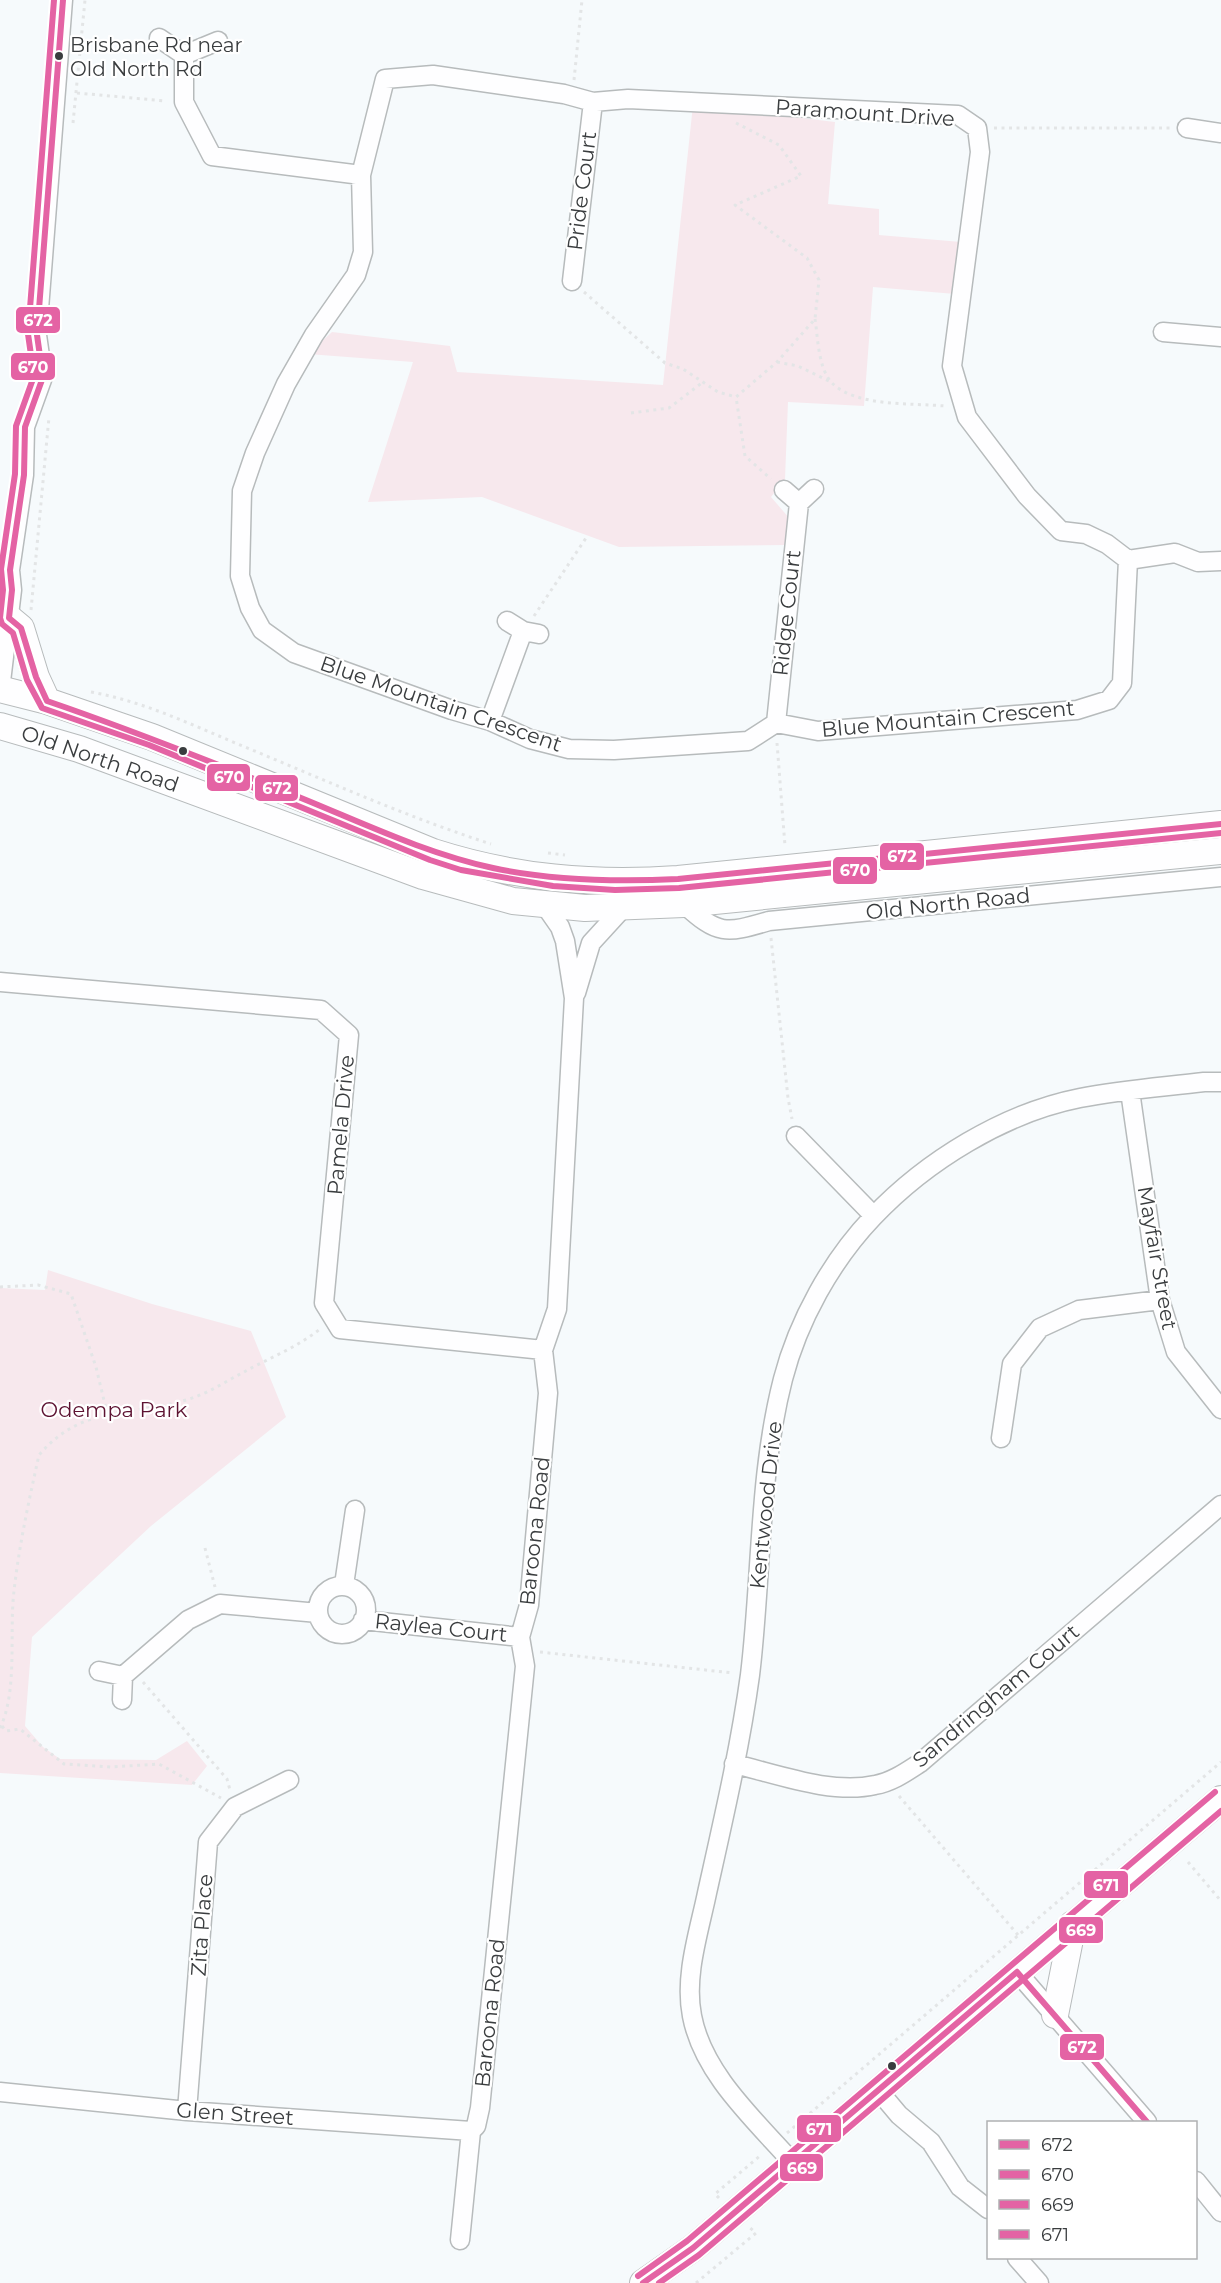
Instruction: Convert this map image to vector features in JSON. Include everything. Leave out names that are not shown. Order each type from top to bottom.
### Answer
[{"type":"main road","points":[[5,608],[21,628],[36,677],[47,701]]},
{"type":"main road","name":"Old North Road","points":[[0,689],[47,701],[152,737],[433,852],[479,867],[555,879],[624,882],[678,879],[1221,824]]},
{"type":"main road","name":"Old North Road","points":[[0,726],[79,749],[423,876],[513,901],[585,908],[684,904],[1221,851]]},
{"type":"main road","points":[[643,2283],[693,2248],[1221,1799]]},
{"type":"main road","points":[[1055,2015],[1073,1924]]},
{"type":"street","points":[[0,689],[5,608],[24,475],[25,427],[43,377],[37,335],[54,91],[63,0]]},
{"type":"street","points":[[159,38],[184,55]]},
{"type":"street","points":[[184,55],[218,41]]},
{"type":"street","points":[[184,55],[184,102],[212,156],[361,175]]},
{"type":"street","name":"Paramount Drive","points":[[361,175],[385,79],[433,75],[564,94],[593,102],[628,99],[958,115],[977,128],[980,152],[952,366],[967,417],[1027,496],[1061,531],[1086,534],[1107,544],[1128,561]]},
{"type":"street","name":"Pride Court","points":[[572,281],[593,102]]},
{"type":"street","points":[[1187,128],[1221,133]]},
{"type":"street","name":"Blue Mountain Crescent","points":[[361,175],[363,252],[356,274],[300,359],[255,453],[242,491],[240,576],[250,608],[262,630],[294,653],[490,721],[530,739],[569,749],[603,750],[748,741],[776,723],[818,731],[1077,710],[1108,700],[1122,683],[1128,561]]},
{"type":"street","points":[[1162,332],[1221,338]]},
{"type":"street","points":[[784,490],[799,503],[814,489]]},
{"type":"street","name":"Ridge Court","points":[[776,723],[799,503]]},
{"type":"street","points":[[1128,561],[1175,554],[1198,562],[1221,561]]},
{"type":"street","points":[[490,721],[531,632],[507,621]]},
{"type":"street","name":"Old North Road","points":[[684,904],[713,928],[743,929],[770,921],[1221,877]]},
{"type":"street","name":"Baroona Road","points":[[460,2240],[471,2131],[476,2126],[480,2108],[525,1666],[521,1644],[529,1605],[548,1393],[543,1350],[557,1308],[574,998],[565,941],[560,927],[544,904]]},
{"type":"street","name":"Baroona Road","points":[[574,998],[591,943],[624,908]]},
{"type":"street","name":"Pamela Drive","points":[[0,982],[321,1010],[349,1035],[324,1303],[334,1319]]},
{"type":"street","name":"Kentwood Drive","points":[[793,2163],[739,2103],[706,2057],[691,2015],[691,1970],[735,1764],[750,1675],[770,1442],[783,1376],[808,1312],[843,1252],[874,1216],[917,1178],[969,1142],[1023,1116],[1079,1098],[1204,1082],[1221,1082]]},
{"type":"street","name":"Mayfair Street","points":[[1130,1091],[1160,1300],[1176,1352],[1221,1409]]},
{"type":"street","points":[[796,1136],[874,1216]]},
{"type":"street","points":[[1001,1438],[1012,1364],[1040,1328],[1078,1310],[1160,1300]]},
{"type":"street","points":[[334,1319],[340,1329],[543,1350]]},
{"type":"street","name":"Sandringham Court","points":[[735,1764],[844,1789],[876,1785],[896,1778],[920,1763],[1221,1505]]},
{"type":"street","points":[[122,1700],[127,1672],[188,1620],[220,1604],[318,1613],[317,1608],[326,1590],[344,1585],[354,1510]]},
{"type":"street","name":"Raylea Court","points":[[318,1613],[322,1626],[339,1635],[358,1629],[367,1612],[361,1594],[344,1585]]},
{"type":"street","name":"Raylea Court","points":[[363,1620],[521,1644]]},
{"type":"street","points":[[99,1671],[127,1672]]},
{"type":"street","name":"Zita Place","points":[[187,2111],[208,1842],[235,1806],[289,1780]]},
{"type":"street","points":[[1017,1972],[1146,2121]]},
{"type":"street","points":[[878,2090],[899,2115],[930,2142],[960,2187],[987,2208]]},
{"type":"street","name":"Glen Street","points":[[0,2092],[187,2111],[471,2131]]},
{"type":"street","points":[[1197,2182],[1221,2212]]},
{"type":"street","points":[[1018,2259],[1039,2283]]},
{"type":"path","points":[[582,0],[573,80],[593,102]]},
{"type":"path","points":[[54,91],[184,102]]},
{"type":"path","points":[[729,104],[726,118],[779,145],[801,176],[735,205],[807,258],[819,280],[815,319],[821,356],[831,382]]},
{"type":"path","points":[[977,128],[1187,128]]},
{"type":"path","points":[[572,281],[665,363],[683,369],[718,392],[736,397]]},
{"type":"path","points":[[736,397],[777,362],[815,319]]},
{"type":"path","points":[[777,362],[798,366],[831,382],[856,398],[964,407]]},
{"type":"path","points":[[631,413],[669,408],[703,382]]},
{"type":"path","points":[[736,397],[745,456],[784,490]]},
{"type":"path","points":[[531,632],[588,535]]},
{"type":"path","points":[[81,690],[124,698],[178,717],[311,775],[448,830],[498,846]]},
{"type":"path","points":[[774,847],[785,846],[776,723]]},
{"type":"path","points":[[541,852],[574,856]]},
{"type":"path","points":[[770,921],[788,1098],[796,1136]]},
{"type":"path","points":[[0,1287],[38,1285],[71,1294],[96,1367],[107,1413]]},
{"type":"path","points":[[235,1806],[159,1764],[111,1767],[64,1764],[20,1729],[6,1731],[1,1726],[5,1716],[10,1675],[14,1591],[39,1455],[53,1439],[74,1426],[107,1413],[153,1407],[195,1397],[310,1337],[334,1319]]},
{"type":"path","points":[[205,1548],[220,1604]]},
{"type":"path","points":[[521,1644],[750,1675]]},
{"type":"path","points":[[127,1672],[227,1779],[235,1806]]},
{"type":"path","points":[[903,1791],[898,1794],[1018,1935]]},
{"type":"path","points":[[1188,1862],[1221,1901]]},
{"type":"green space","points":[[693,105],[835,122],[828,204],[879,209],[879,235],[961,242],[955,294],[873,287],[864,406],[788,402],[785,479],[771,497],[790,519],[786,545],[619,547],[482,497],[368,502],[413,362],[308,354],[332,332],[450,346],[457,372],[663,385]]},
{"type":"green space","name":"Odempa Park","points":[[48,1270],[152,1304],[251,1331],[286,1417],[151,1526],[32,1637],[25,1726],[43,1747],[60,1759],[156,1760],[187,1741],[207,1766],[192,1785],[0,1773],[0,1288],[45,1290]]},
{"type":"transit line","name":"670","points":[[54,0],[28,334],[34,376],[16,426],[15,474],[1,569],[3,590],[0,618],[2,624],[13,633],[27,680],[42,708],[149,745],[430,860],[461,870],[553,886],[615,890],[679,888],[1221,833]]},
{"type":"transit line","name":"672","points":[[63,0],[37,335],[43,377],[25,427],[24,475],[10,570],[12,590],[9,618],[21,628],[36,677],[47,701],[177,749],[421,847],[493,868],[539,876],[608,880],[678,879],[1221,824]]},
{"type":"transit line","name":"671","points":[[638,2276],[687,2241],[1215,1792]]},
{"type":"transit line","name":"669","points":[[659,2283],[699,2255],[1221,1811]]},
{"type":"transit line","name":"672","points":[[1017,1972],[1146,2121]]},
{"type":"transit line","name":"672","points":[[643,2283],[693,2248],[1017,1972]]},
{"type":"place","name":"Brisbane Rd near Old North Rd","points":[[59,56]]}]
